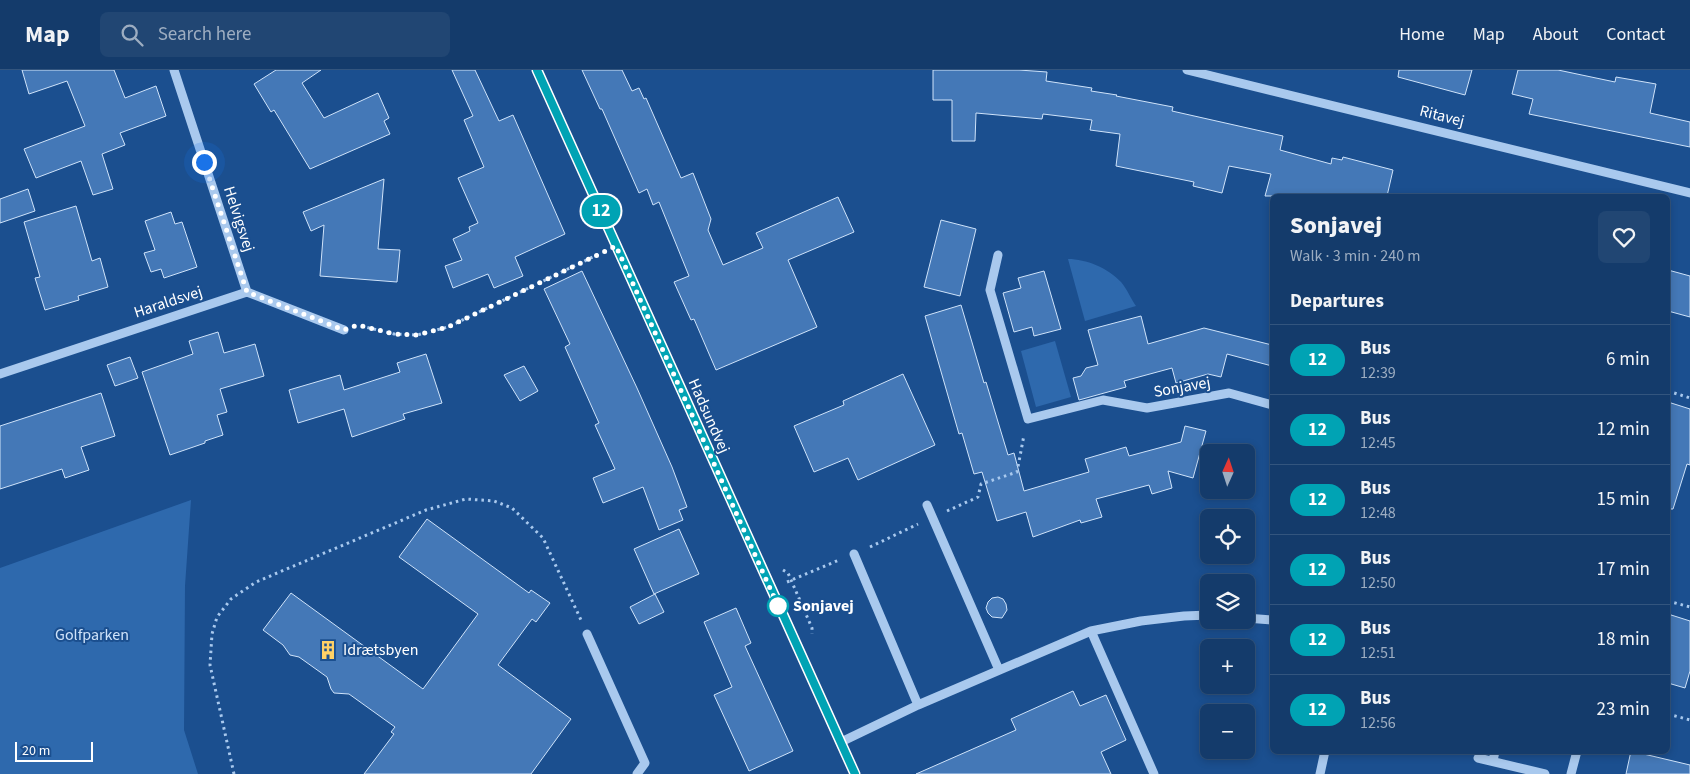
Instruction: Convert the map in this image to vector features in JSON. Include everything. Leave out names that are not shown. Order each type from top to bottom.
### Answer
[{"type":"street","name":"Helvigsvej","points":[[174,70],[247,292]]},
{"type":"street","name":"Hadsundvej","points":[[537,70],[855,774]]},
{"type":"street","name":"Ritavej","points":[[1187,70],[1690,192]]},
{"type":"street","name":"Sonjavej","points":[[998,255],[990,290],[1028,419],[1103,400],[1147,408],[1229,393],[1270,404]]},
{"type":"street","points":[[247,292],[344,330]]},
{"type":"street","name":"Haraldsvej","points":[[0,374],[247,292]]},
{"type":"street","points":[[927,505],[999,670]]},
{"type":"street","points":[[854,554],[918,705]]},
{"type":"street","points":[[840,742],[918,705],[1091,631],[1141,621],[1200,616]]},
{"type":"street","points":[[1255,619],[1270,620]]},
{"type":"street","points":[[1091,631],[1154,774]]},
{"type":"street","points":[[587,634],[645,763],[637,774]]},
{"type":"street","points":[[1320,774],[1324,754]]},
{"type":"street","points":[[1493,761],[1494,754]]},
{"type":"street","points":[[1572,774],[1576,754]]},
{"type":"street","points":[[1478,758],[1545,774]]},
{"type":"path","points":[[344,330],[358,325],[394,334],[417,335],[448,327],[616,246]]},
{"type":"path","points":[[1670,392],[1690,398]]},
{"type":"path","points":[[234,774],[210,665],[212,634],[217,617],[232,599],[256,582],[426,510],[466,499],[494,502],[512,508],[543,538],[587,634]]},
{"type":"path","points":[[1670,601],[1690,607]]},
{"type":"path","points":[[1670,715],[1690,720]]},
{"type":"green space","points":[[1068,259],[1089,263],[1110,272],[1123,285],[1136,306],[1085,321]]},
{"type":"green space","points":[[1055,341],[1071,397],[1036,407],[1021,351]]},
{"type":"green space","name":"Golfparken","points":[[191,500],[185,586],[184,730],[198,774],[0,774],[0,568]]},
{"type":"building","points":[[22,70],[114,70],[125,98],[156,86],[166,116],[120,133],[125,145],[102,154],[113,189],[93,195],[81,161],[36,178],[24,149],[85,126],[67,81],[29,94]]},
{"type":"building","points":[[276,70],[321,70],[302,83],[324,118],[378,93],[389,118],[384,121],[390,134],[310,169],[274,110],[271,112],[254,84]]},
{"type":"building","points":[[452,70],[475,70],[499,121],[513,115],[565,234],[515,257],[523,276],[494,288],[488,274],[453,288],[445,266],[462,260],[453,239],[470,231],[469,227],[478,223],[458,178],[484,167],[464,120],[473,116]]},
{"type":"building","points":[[582,70],[622,70],[632,91],[639,88],[644,99],[646,98],[681,178],[693,173],[711,219],[708,230],[723,265],[763,248],[756,233],[838,197],[854,232],[788,260],[817,327],[716,370],[694,319],[691,320],[674,282],[689,276],[659,202],[653,205],[647,189],[639,193],[602,109],[600,109]]},
{"type":"building","points":[[933,70],[1019,70],[1047,72],[1046,81],[1092,88],[1091,91],[1173,107],[1172,111],[1283,136],[1280,150],[1331,164],[1332,158],[1342,160],[1343,157],[1393,170],[1387,194],[1270,194],[1270,196],[1265,196],[1271,174],[1229,166],[1222,193],[1193,186],[1194,182],[1116,166],[1120,134],[1090,130],[1092,120],[1043,114],[1042,119],[976,113],[975,141],[952,141],[952,100],[933,100]]},
{"type":"building","points":[[1399,70],[1472,70],[1465,95],[1398,77]]},
{"type":"building","points":[[1518,70],[1558,70],[1615,82],[1616,77],[1656,84],[1650,113],[1690,122],[1690,147],[1529,114],[1533,99],[1512,94]]},
{"type":"building","points":[[384,179],[378,249],[400,250],[397,282],[320,276],[324,225],[311,231],[303,212]]},
{"type":"building","points":[[28,189],[35,211],[0,223],[0,199]]},
{"type":"building","points":[[76,206],[92,261],[100,258],[108,287],[78,296],[79,300],[45,310],[35,278],[40,277],[24,222]]},
{"type":"building","points":[[171,212],[175,224],[182,222],[197,267],[164,278],[161,269],[151,272],[144,253],[155,250],[145,221]]},
{"type":"building","points":[[941,220],[976,229],[960,296],[924,287]]},
{"type":"building","points":[[582,271],[637,388],[672,467],[687,507],[679,510],[683,520],[659,530],[643,487],[603,503],[593,478],[615,469],[595,425],[599,423],[565,347],[570,344],[544,289]]},
{"type":"building","points":[[1044,271],[1061,329],[1034,336],[1032,327],[1014,332],[1003,293],[1021,288],[1018,278]]},
{"type":"building","points":[[1670,271],[1690,276],[1690,317],[1670,312]]},
{"type":"building","points":[[961,305],[1008,455],[1014,453],[1024,491],[1089,472],[1085,459],[1126,447],[1129,456],[1181,442],[1185,426],[1206,431],[1202,444],[1200,444],[1200,453],[1193,478],[1168,471],[1172,488],[1152,494],[1149,485],[1096,499],[1102,517],[1081,523],[1080,520],[1033,537],[1026,512],[997,521],[982,472],[974,474],[962,433],[959,434],[925,316]]},
{"type":"building","points":[[1141,316],[1148,344],[1204,328],[1270,344],[1270,365],[1227,354],[1221,377],[1208,374],[1176,383],[1172,368],[1124,381],[1126,387],[1079,400],[1073,378],[1081,376],[1086,368],[1098,365],[1088,330]]},
{"type":"building","points":[[218,332],[224,353],[255,344],[264,376],[220,389],[227,412],[217,415],[223,435],[170,455],[142,372],[193,354],[189,341]]},
{"type":"building","points":[[426,354],[442,403],[403,414],[405,419],[352,437],[344,409],[298,423],[289,390],[340,375],[344,390],[400,372],[397,363]]},
{"type":"building","points":[[130,357],[138,378],[115,386],[107,365]]},
{"type":"building","points":[[524,366],[538,391],[520,401],[504,375]]},
{"type":"building","points":[[903,374],[935,445],[858,480],[848,458],[814,472],[794,426],[844,405],[843,401]]},
{"type":"building","points":[[101,393],[115,436],[81,447],[89,470],[65,478],[62,469],[0,489],[0,426]]},
{"type":"building","points":[[1670,403],[1690,409],[1690,465],[1687,464],[1673,509],[1670,509]]},
{"type":"building","name":"Idrætsbyen","points":[[427,519],[529,593],[531,590],[550,603],[536,622],[532,619],[498,665],[571,719],[531,774],[364,774],[394,734],[391,732],[395,727],[349,694],[334,693],[327,677],[299,657],[290,655],[283,645],[263,630],[291,593],[423,689],[478,614],[399,557]]},
{"type":"building","points":[[679,529],[699,574],[654,594],[634,549]]},
{"type":"building","points":[[655,594],[664,612],[639,624],[630,607]]},
{"type":"building","points":[[998,597],[1003,599],[1006,604],[1007,610],[1002,618],[992,617],[986,608],[992,598]]},
{"type":"building","points":[[736,608],[751,643],[745,646],[793,751],[749,771],[714,695],[732,687],[704,622]]},
{"type":"building","points":[[1670,615],[1690,621],[1690,671],[1685,688],[1670,684]]},
{"type":"building","points":[[1073,691],[1080,706],[1106,695],[1126,740],[1101,752],[1111,774],[916,774],[1016,730],[1011,719]]},
{"type":"building","points":[[1630,754],[1644,754],[1690,765],[1690,774],[1626,774]]},
{"type":"bus line","name":"12","points":[[537,70],[855,774]]},
{"type":"place","name":"Sonjavej","points":[[778,606]]},
{"type":"place","name":"Idrætsbyen","points":[[328,650]]},
{"type":"route","points":[[204,162],[247,292],[344,330],[358,325],[394,334],[417,335],[448,327],[616,246],[778,606]]}]
